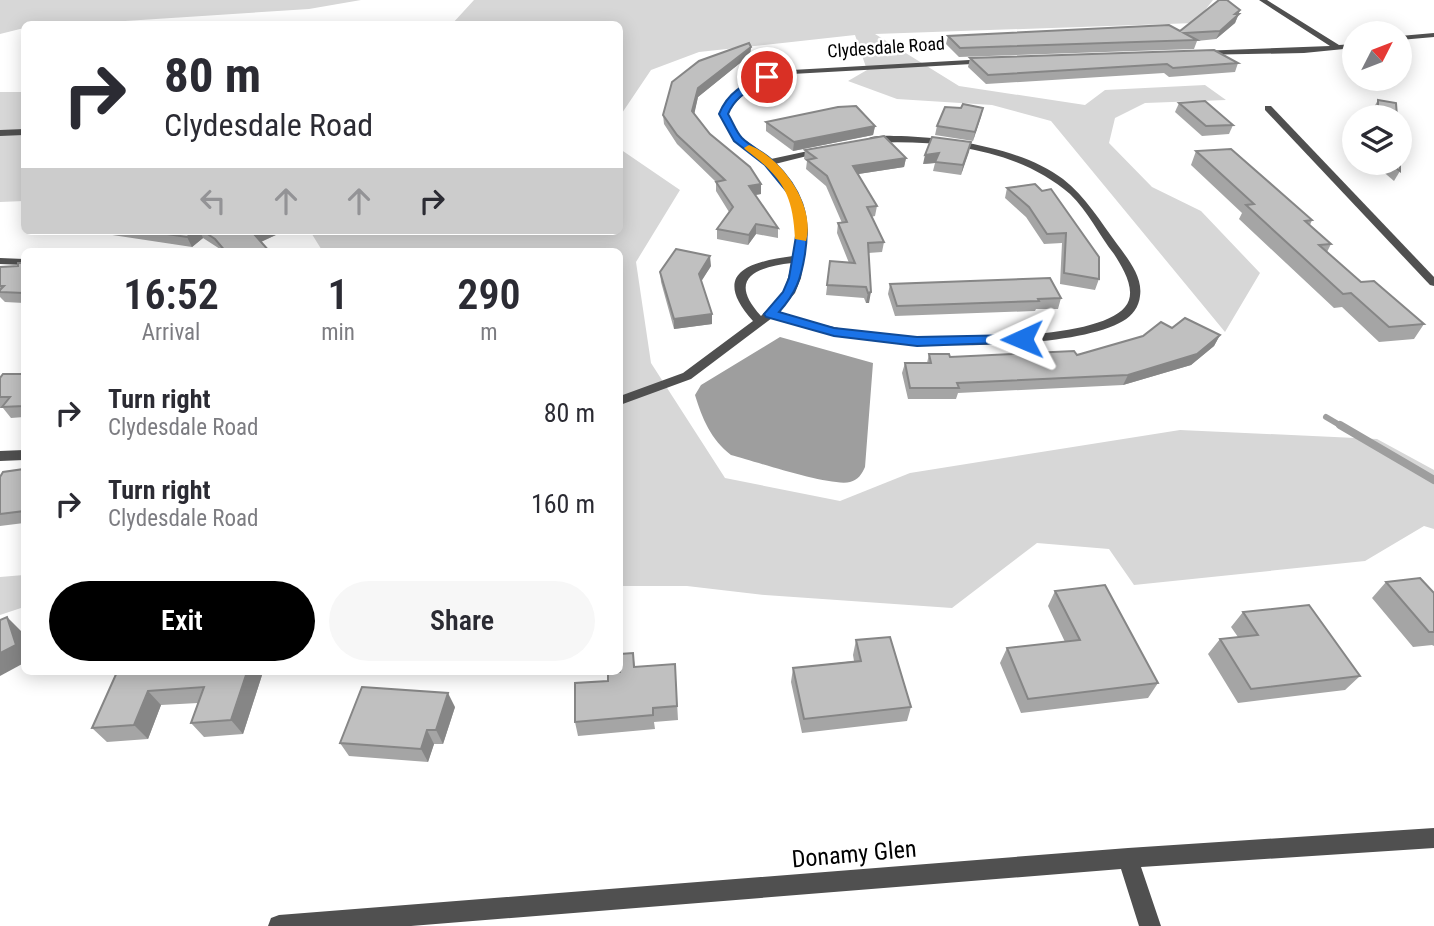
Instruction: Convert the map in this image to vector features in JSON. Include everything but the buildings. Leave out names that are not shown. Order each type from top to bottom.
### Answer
[{"type":"street","points":[[1262,0],[1340,49]]},
{"type":"street","points":[[1412,37],[1434,35]]},
{"type":"street","points":[[1190,54],[1340,49]]},
{"type":"street","name":"Clydesdale Road","points":[[623,400],[687,376],[770,314],[789,293],[795,278],[803,230],[800,210],[793,193],[769,162],[737,139],[724,114],[730,100],[746,87],[767,77],[792,72],[1003,60]]},
{"type":"street","points":[[1268,108],[1434,282]]},
{"type":"street","points":[[0,133],[21,132]]},
{"type":"street","points":[[770,314],[834,332],[917,341],[1022,339],[1100,328],[1123,317],[1131,308],[1136,288],[1126,263],[1074,194],[1056,180],[997,153],[960,145],[917,139],[859,143]]},
{"type":"street","points":[[769,162],[833,148]]},
{"type":"street","points":[[760,322],[746,309],[737,293],[740,279],[751,269],[772,261],[798,259]]},
{"type":"street","points":[[0,261],[21,262]]},
{"type":"street","points":[[0,456],[21,455]]},
{"type":"street","name":"Donamy Glen","points":[[279,926],[1128,858],[1434,838]]},
{"type":"street","points":[[1128,858],[1150,926]]},
{"type":"shaded area","points":[[0,0],[361,0],[309,9],[125,21],[21,21],[21,29],[0,34]]},
{"type":"shaded area","points":[[474,0],[1213,0],[1195,23],[875,34],[959,86],[1085,105],[1105,90],[1205,85],[1226,100],[1145,103],[1115,118],[1109,143],[1152,187],[1201,211],[1260,273],[1225,332],[1051,121],[992,105],[897,99],[848,81],[867,70],[855,35],[699,52],[651,70],[623,112],[623,21],[455,21]]},
{"type":"shaded area","points":[[0,92],[21,92],[21,201],[0,202]]},
{"type":"shaded area","points":[[623,151],[680,190],[636,262],[651,363],[725,478],[840,501],[910,473],[1180,430],[1377,439],[1434,470],[1434,529],[1424,526],[1365,561],[1134,585],[1109,549],[1037,543],[952,608],[765,595],[687,586],[623,586],[623,248],[321,248],[312,235],[623,235]]},
{"type":"shaded area","points":[[780,337],[873,363],[865,467],[855,480],[840,483],[827,481],[731,455],[718,443],[708,428],[695,395],[701,385]]},
{"type":"shaded area","points":[[21,575],[21,608],[0,615],[0,577]]},
{"type":"waterway","points":[[1326,417],[1343,427]]},
{"type":"waterway","points":[[1340,425],[1434,480]]},
{"type":"slow traffic","points":[[749,148],[769,162],[793,193],[800,210],[803,230],[801,239]]},
{"type":"route","points":[[767,77],[746,87],[730,100],[724,114],[737,139],[769,162],[793,193],[800,210],[803,230],[795,278],[789,293],[770,314],[834,332],[917,341],[1022,339]]}]
